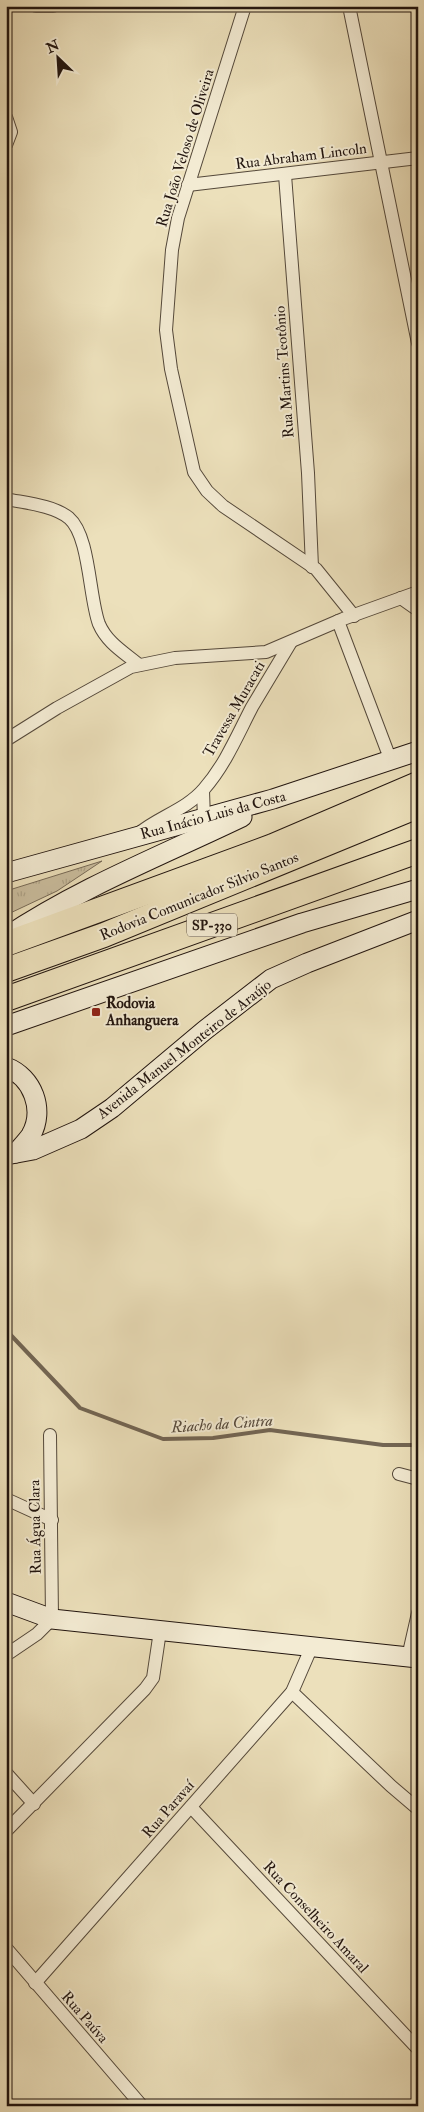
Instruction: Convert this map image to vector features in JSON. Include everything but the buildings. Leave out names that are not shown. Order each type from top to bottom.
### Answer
[{"type":"highway","points":[[6,944],[273,846],[418,784]]},
{"type":"highway","name":"Rodovia Comunicador Silvio Santos","points":[[6,970],[141,920],[418,806]]},
{"type":"highway","name":"Rodovia Comunicador Silvio Santos","points":[[6,999],[418,850]]},
{"type":"main road","name":"Rua Inácio Luis da Costa","points":[[6,873],[273,799],[418,751]]},
{"type":"main road","points":[[6,937],[26,924],[146,861],[250,813],[273,799]]},
{"type":"main road","points":[[6,1026],[284,929],[418,889]]},
{"type":"main road","name":"Avenida Manuel Monteiro de Araújo","points":[[11,1154],[48,1144],[81,1129],[97,1119],[249,994],[271,979],[418,920]]},
{"type":"main road","points":[[6,1067],[20,1075],[28,1083],[37,1107],[32,1133],[11,1154]]},
{"type":"main road","points":[[6,1602],[52,1619],[413,1658]]},
{"type":"street","points":[[36,6],[53,6]]},
{"type":"street","name":"Rua João Veloso de Oliveira","points":[[245,6],[178,218],[172,250],[166,330],[171,370],[194,472],[207,491],[223,506],[280,547],[312,566],[354,616]]},
{"type":"street","points":[[349,6],[418,342]]},
{"type":"street","points":[[6,117],[11,132],[6,145]]},
{"type":"street","name":"Rua Abraham Lincoln","points":[[188,185],[418,158]]},
{"type":"street","name":"Rua Martins Teotônio","points":[[285,175],[308,473],[312,566]]},
{"type":"street","points":[[6,499],[54,510],[69,518],[75,527],[86,561],[100,625],[113,644],[139,665]]},
{"type":"street","points":[[6,740],[88,690],[139,665],[175,658],[258,654],[338,621],[418,592]]},
{"type":"street","points":[[401,598],[418,610]]},
{"type":"street","points":[[338,621],[391,761]]},
{"type":"street","name":"Travessa Muracati","points":[[136,836],[152,822],[180,809],[203,791],[225,761],[252,708],[291,642]]},
{"type":"street","points":[[203,791],[204,818]]},
{"type":"street","name":"Rua Água Clara","points":[[50,1435],[52,1619]]},
{"type":"street","points":[[399,1474],[418,1479]]},
{"type":"street","points":[[6,1499],[52,1520]]},
{"type":"street","points":[[413,1658],[418,1613]]},
{"type":"street","points":[[6,1655],[37,1634],[52,1619]]},
{"type":"street","points":[[6,1831],[146,1689],[153,1678],[160,1631]]},
{"type":"street","name":"Rua Paravaí","points":[[35,1983],[292,1692],[312,1646]]},
{"type":"street","points":[[292,1692],[391,1786],[418,1809]]},
{"type":"street","points":[[6,1773],[34,1804]]},
{"type":"street","name":"Rua Conselheiro Amaral","points":[[191,1808],[418,2049]]},
{"type":"street","name":"Rua Paúva","points":[[6,1948],[142,2106]]},
{"type":"green space","points":[[102,861],[57,891],[6,915],[6,891]]},
{"type":"waterway","name":"Riacho da Cintra","points":[[6,1330],[80,1408],[163,1439],[213,1438],[270,1430],[383,1445],[418,1445]]},
{"type":"place","name":"Rodovia Anhanguera","points":[[96,1012]]}]
